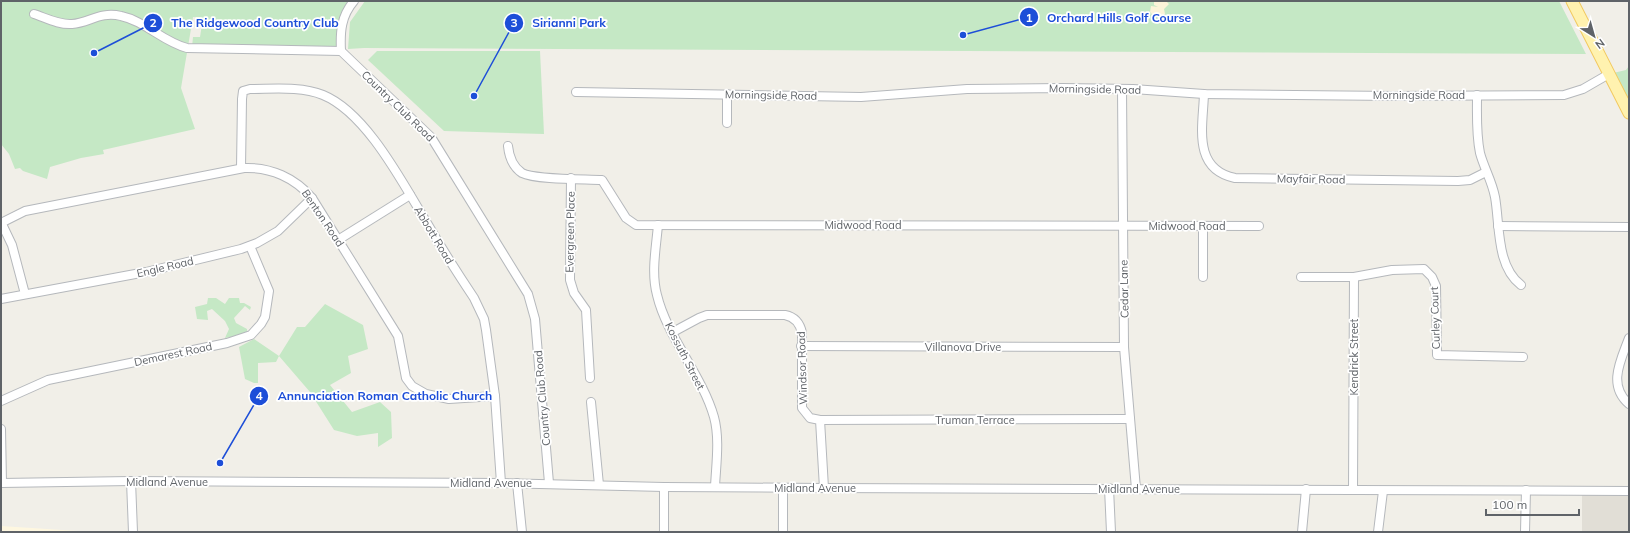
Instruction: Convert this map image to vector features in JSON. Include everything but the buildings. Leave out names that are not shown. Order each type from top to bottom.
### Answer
[{"type":"main road","points":[[1572,1],[1629,113]]},
{"type":"street","points":[[34,14],[63,24],[75,24],[105,15],[120,16],[138,23],[174,45],[187,48],[341,51],[340,31],[343,18],[354,1]]},
{"type":"street","name":"Country Club Road","points":[[341,51],[431,137],[528,294],[535,320],[549,483]]},
{"type":"street","name":"Morningside Road","points":[[576,92],[861,97],[967,89],[1122,89],[1204,94],[1564,95],[1583,89],[1609,74]]},
{"type":"street","name":"Abbott Road","points":[[241,168],[244,91],[250,88],[306,90],[324,95],[333,100],[365,129],[389,160],[479,309],[486,330],[495,396],[501,483]]},
{"type":"street","name":"Cedar Lane","points":[[1122,89],[1124,347],[1136,489]]},
{"type":"street","points":[[727,94],[727,123]]},
{"type":"street","name":"Mayfair Road","points":[[1204,94],[1203,149],[1209,163],[1215,169],[1227,176],[1243,178],[1458,181],[1470,180],[1486,172]]},
{"type":"street","points":[[1477,95],[1479,144],[1486,172],[1493,189],[1498,226],[1506,265],[1513,279],[1521,285]]},
{"type":"street","name":"Midwood Road","points":[[508,146],[513,163],[523,173],[537,176],[602,180],[626,218],[636,225],[1259,226]]},
{"type":"street","name":"Benton Road","points":[[1,222],[26,211],[241,168],[251,167],[278,173],[297,183],[312,198],[398,336],[406,378],[412,386],[426,394],[449,399],[495,396]]},
{"type":"street","name":"Evergreen Place","points":[[571,178],[570,280],[574,293],[586,310],[590,378]]},
{"type":"street","points":[[338,240],[410,195]]},
{"type":"street","name":"Engle Road","points":[[1,299],[146,272],[250,246],[278,231],[312,198]]},
{"type":"street","points":[[1,222],[14,251],[25,294]]},
{"type":"street","name":"Kossuth Street","points":[[658,225],[655,283],[660,308],[696,376],[714,416],[717,431],[715,487]]},
{"type":"street","points":[[1203,226],[1203,277]]},
{"type":"street","points":[[1498,226],[1629,227]]},
{"type":"street","name":"Demarest Road","points":[[1,401],[48,380],[227,343],[251,335],[265,317],[269,297],[268,286],[250,246]]},
{"type":"street","name":"Curley Court","points":[[1354,277],[1392,270],[1424,269],[1432,277],[1436,286],[1437,355],[1523,356]]},
{"type":"street","points":[[1301,277],[1354,277]]},
{"type":"street","name":"Kendrick Street","points":[[1353,490],[1354,277]]},
{"type":"street","name":"Windsor Road","points":[[673,332],[707,315],[785,315],[795,319],[801,327],[802,408],[810,418],[820,420]]},
{"type":"street","points":[[1629,338],[1618,370],[1616,381],[1620,395],[1629,404]]},
{"type":"street","name":"Villanova Drive","points":[[801,346],[1124,347]]},
{"type":"street","points":[[591,402],[599,485]]},
{"type":"street","name":"Truman Terrace","points":[[820,420],[1130,419]]},
{"type":"street","points":[[820,420],[824,488]]},
{"type":"street","points":[[1,429],[1,483]]},
{"type":"street","points":[[130,481],[133,532]]},
{"type":"street","name":"Midland Avenue","points":[[1,483],[130,481],[549,483],[664,487],[782,488],[1629,491]]},
{"type":"street","points":[[517,483],[522,532]]},
{"type":"street","points":[[664,487],[664,532]]},
{"type":"street","points":[[782,488],[783,532]]},
{"type":"street","points":[[1109,488],[1111,532]]},
{"type":"street","points":[[1302,532],[1306,489]]},
{"type":"street","points":[[1525,532],[1526,490]]},
{"type":"street","points":[[1378,532],[1383,491]]},
{"type":"shaded area","points":[[1582,491],[1629,491],[1629,532],[1582,532]]},
{"type":"shaded area","points":[[1,526],[93,532],[1,532]]},
{"type":"green space","points":[[1,1],[354,1],[348,8],[341,51],[192,47],[193,37],[200,37],[203,18],[193,17],[181,88],[195,129],[103,150],[104,154],[81,158],[50,167],[47,179],[23,171],[20,168],[15,169],[9,154],[1,144]]},
{"type":"green space","points":[[365,1],[1559,1],[1586,54],[348,49],[350,22]]},
{"type":"green space","points":[[377,51],[540,51],[544,134],[444,131],[368,60]]},
{"type":"green space","points":[[1629,66],[1629,113],[1609,74],[1626,70]]},
{"type":"green space","points":[[208,298],[216,298],[225,304],[229,298],[239,298],[240,303],[244,303],[251,307],[250,310],[245,306],[234,318],[236,323],[247,329],[247,334],[225,338],[229,329],[225,321],[212,309],[207,311],[208,320],[197,319],[195,307],[207,304]]},
{"type":"green space","points":[[325,304],[363,325],[368,349],[348,356],[351,373],[330,385],[352,412],[380,402],[391,412],[392,438],[378,447],[378,433],[357,436],[334,430],[310,392],[279,356],[297,327],[305,327]]},
{"type":"green space","points":[[254,339],[279,356],[276,362],[258,363],[258,383],[245,379],[239,347]]},
{"type":"sand","points":[[1154,1],[1166,1],[1169,4],[1164,9],[1165,14],[1159,17],[1150,12],[1151,6],[1158,7],[1154,5]]},
{"type":"place","name":"Orchard Hills Golf Course","points":[[963,35]]},
{"type":"place","name":"The Ridgewood Country Club","points":[[94,53]]},
{"type":"place","name":"Sirianni Park","points":[[474,96]]},
{"type":"place","name":"Annunciation Roman Catholic Church","points":[[220,463]]}]
